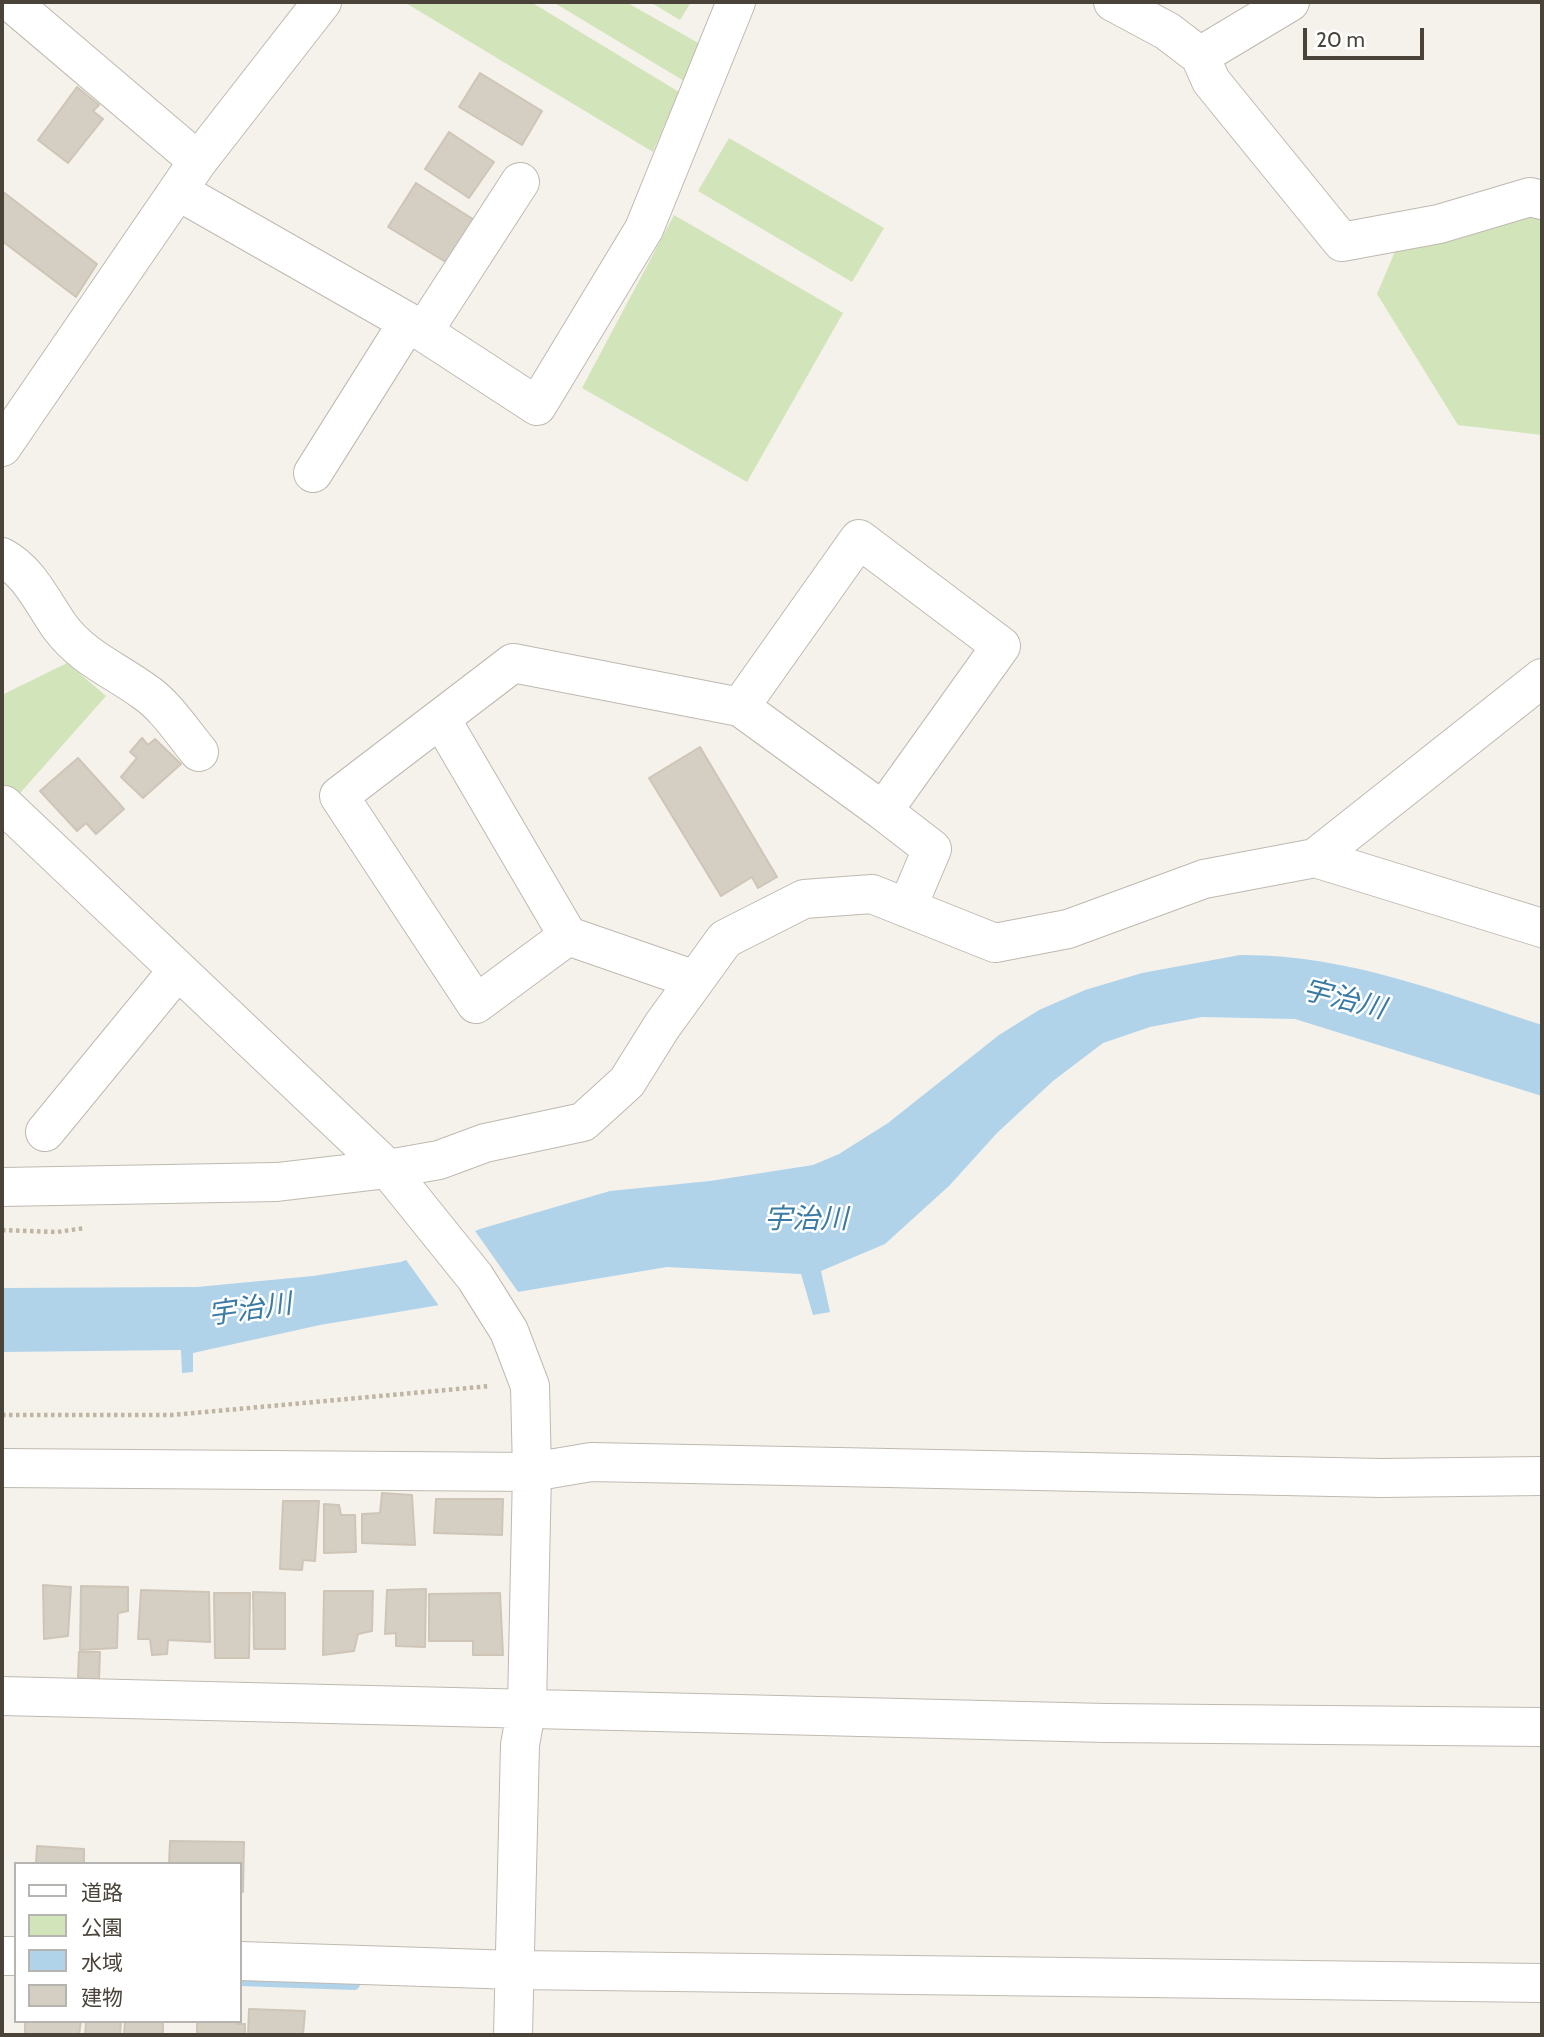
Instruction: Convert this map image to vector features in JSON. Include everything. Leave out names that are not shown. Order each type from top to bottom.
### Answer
[{"type":"street","points":[[11,2],[188,176],[537,405],[644,229],[736,2]]},
{"type":"street","points":[[2,447],[188,176],[322,2]]},
{"type":"street","points":[[1113,2],[1167,31],[1200,56],[1211,81],[1342,242],[1439,224],[1530,197],[1542,200]]},
{"type":"street","points":[[1200,56],[1290,2]]},
{"type":"street","points":[[313,473],[520,182]]},
{"type":"street","points":[[740,707],[859,539],[1001,646],[883,811]]},
{"type":"street","points":[[2,557],[12,562],[42,597],[60,627],[80,650],[147,693],[199,752]]},
{"type":"street","points":[[568,936],[477,1004],[339,796],[513,663],[740,707],[932,849],[907,908]]},
{"type":"street","points":[[2,1187],[276,1182],[398,1183],[439,1160],[485,1143],[583,1122],[627,1082],[725,939],[804,899],[872,894],[995,943],[1068,929],[1204,879],[1315,858],[1536,690]]},
{"type":"street","points":[[440,719],[568,936],[695,980]]},
{"type":"street","points":[[2,807],[4,805],[178,970],[398,1183],[489,1297],[509,1331],[528,1379],[532,1472],[527,1706],[520,1745],[513,2035]]},
{"type":"street","points":[[1315,858],[1542,928]]},
{"type":"street","points":[[45,1132],[178,970]]},
{"type":"street","points":[[2,1468],[532,1472],[592,1462],[1368,1477],[1542,1476]]},
{"type":"street","points":[[2,1696],[527,1706],[1106,1723],[1542,1727]]},
{"type":"street","points":[[242,1961],[516,1970],[1542,1983]]},
{"type":"path","points":[[2,1415],[172,1415],[489,1386],[528,1379]]},
{"type":"green space","points":[[404,2],[531,2],[679,92],[653,152]]},
{"type":"green space","points":[[553,2],[626,2],[700,44],[684,81]]},
{"type":"green space","points":[[650,2],[691,2],[680,20]]},
{"type":"green space","points":[[729,138],[884,228],[852,282],[698,191]]},
{"type":"green space","points":[[1542,202],[1542,435],[1458,425],[1377,294],[1396,249]]},
{"type":"green space","points":[[674,215],[843,313],[747,482],[582,388]]},
{"type":"green space","points":[[67,663],[106,696],[14,800],[2,785],[2,695]]},
{"type":"water","name":"宇治川","points":[[1240,955],[1279,956],[1356,968],[1542,1025],[1542,1096],[1295,1019],[1202,1017],[1150,1027],[1103,1043],[1053,1081],[997,1133],[949,1186],[885,1244],[821,1271],[830,1312],[813,1315],[801,1274],[667,1267],[320,1325],[193,1353],[193,1372],[182,1373],[181,1350],[2,1352],[2,1288],[197,1287],[313,1276],[401,1262],[480,1229],[610,1191],[710,1181],[813,1165],[839,1154],[888,1123],[999,1035],[1039,1010],[1085,990],[1142,973]]},
{"type":"pier","points":[[473,1228],[521,1296],[442,1310],[404,1257]]},
{"type":"building","points":[[480,73],[542,111],[522,145],[459,107]]},
{"type":"building","points":[[77,87],[99,105],[93,111],[103,119],[68,163],[38,140]]},
{"type":"building","points":[[449,132],[494,162],[469,198],[425,169]]},
{"type":"building","points":[[416,183],[476,221],[449,264],[388,227]]},
{"type":"building","points":[[2,191],[97,264],[76,297],[2,241]]},
{"type":"building","points":[[142,738],[148,745],[155,739],[181,764],[143,798],[121,777],[137,758],[130,752]]},
{"type":"building","points":[[700,747],[777,877],[758,888],[752,877],[721,896],[649,778]]},
{"type":"building","points":[[78,758],[124,809],[96,834],[86,823],[77,831],[40,791]]},
{"type":"building","points":[[382,1493],[412,1495],[415,1545],[362,1543],[362,1514],[380,1513]]},
{"type":"building","points":[[436,1499],[503,1499],[502,1535],[434,1533]]},
{"type":"building","points":[[283,1501],[319,1501],[315,1561],[303,1560],[302,1570],[280,1569]]},
{"type":"building","points":[[324,1504],[339,1505],[341,1515],[355,1515],[356,1552],[324,1553]]},
{"type":"building","points":[[43,1585],[71,1587],[68,1636],[44,1639]]},
{"type":"building","points":[[81,1586],[128,1587],[128,1611],[118,1613],[117,1648],[80,1650]]},
{"type":"building","points":[[426,1589],[425,1647],[396,1646],[396,1633],[385,1634],[387,1590]]},
{"type":"building","points":[[141,1590],[209,1592],[210,1642],[168,1640],[167,1654],[152,1655],[150,1639],[138,1639]]},
{"type":"building","points":[[324,1591],[373,1591],[372,1631],[358,1634],[354,1651],[323,1655]]},
{"type":"building","points":[[253,1592],[285,1593],[285,1649],[254,1649]]},
{"type":"building","points":[[214,1593],[250,1593],[249,1658],[215,1658]]},
{"type":"building","points":[[500,1593],[503,1655],[473,1655],[473,1641],[429,1641],[429,1594]]},
{"type":"building","points":[[79,1652],[100,1652],[99,1680],[78,1678]]},
{"type":"building","points":[[170,1841],[244,1842],[243,1892],[242,1862],[169,1862]]},
{"type":"building","points":[[37,1846],[84,1849],[84,1862],[36,1862]]},
{"type":"building","points":[[249,2009],[305,2011],[303,2035],[248,2035]]},
{"type":"building","points":[[25,2023],[81,2023],[79,2035],[25,2035]]},
{"type":"building","points":[[86,2023],[121,2023],[120,2035],[85,2035]]},
{"type":"building","points":[[125,2023],[163,2023],[163,2035],[124,2035]]},
{"type":"building","points":[[197,2023],[245,2024],[245,2035],[197,2035]]},
{"type":"waterway","points":[[242,1980],[354,1984]]}]
